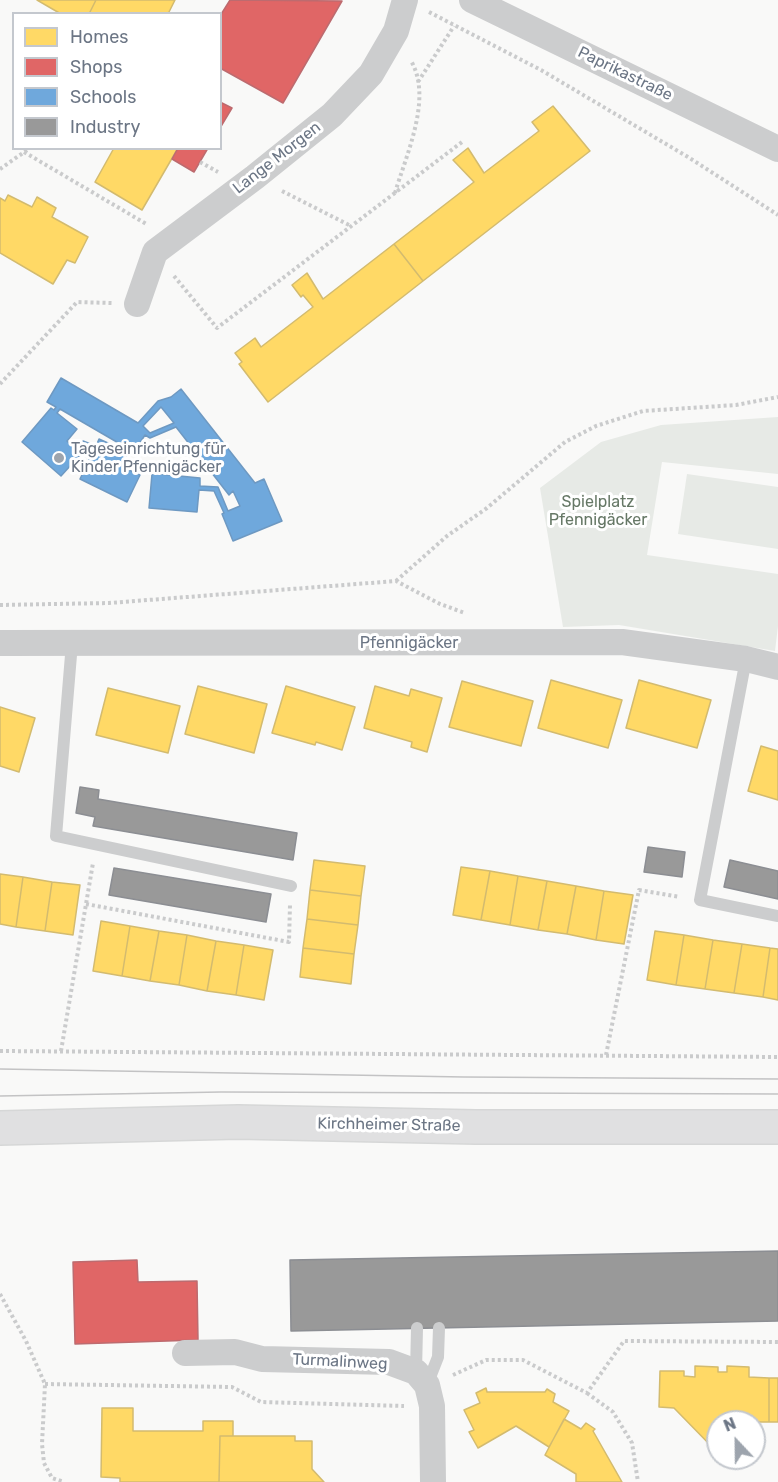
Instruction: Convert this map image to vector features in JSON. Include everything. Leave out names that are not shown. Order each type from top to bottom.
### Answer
[{"type":"main road","name":"Kirchheimer Straße","points":[[0,1128],[227,1122],[476,1127],[778,1127]]},
{"type":"street","name":"Paprikastraße","points":[[472,0],[778,149]]},
{"type":"street","name":"Lange Morgen","points":[[164,246],[332,115],[371,74],[396,31],[416,5]]},
{"type":"street","points":[[137,304],[164,246]]},
{"type":"street","name":"Pfennigäcker","points":[[0,643],[622,642],[746,659],[778,667]]},
{"type":"street","name":"Turmalinweg","points":[[185,1353],[235,1352],[262,1359],[389,1362],[425,1388]]},
{"type":"street","points":[[425,1388],[433,1482]]},
{"type":"lane","points":[[72,643],[56,836],[291,886]]},
{"type":"lane","points":[[746,659],[700,900],[778,916]]},
{"type":"lane","points":[[417,1328],[425,1388]]},
{"type":"lane","points":[[425,1388],[438,1357],[439,1328]]},
{"type":"path","points":[[416,5],[541,70],[688,157],[778,215]]},
{"type":"path","points":[[418,82],[454,26]]},
{"type":"path","points":[[395,193],[420,109],[418,82],[413,65]]},
{"type":"path","points":[[24,152],[164,246],[217,328],[462,142]]},
{"type":"path","points":[[0,169],[27,150]]},
{"type":"path","points":[[255,177],[351,226]]},
{"type":"path","points":[[0,384],[77,302],[137,304]]},
{"type":"path","points":[[0,605],[109,603],[396,581],[447,536],[487,508],[565,442],[596,426],[643,411],[735,405],[778,397]]},
{"type":"path","points":[[61,1051],[96,844]]},
{"type":"path","points":[[86,904],[289,942],[291,886]]},
{"type":"path","points":[[606,1055],[639,890],[700,900]]},
{"type":"path","points":[[0,1051],[778,1057]]},
{"type":"path","points":[[0,1294],[26,1341],[45,1384],[42,1444],[44,1463],[52,1478],[64,1482]]},
{"type":"path","points":[[587,1393],[624,1341],[778,1342]]},
{"type":"path","points":[[45,1384],[232,1387],[261,1402],[425,1388],[486,1360],[523,1360],[587,1393],[613,1412],[632,1443],[638,1482]]},
{"type":"green space","name":"Spielplatz Pfennigäcker","points":[[778,417],[778,474],[662,462],[647,555],[778,574],[778,626],[775,651],[619,625],[563,627],[540,488],[601,442],[661,425]]},
{"type":"green space","points":[[687,474],[778,487],[778,549],[678,534]]},
{"type":"building: Homes","points":[[37,0],[96,0],[90,12],[58,12]]},
{"type":"building: Homes","points":[[96,0],[175,0],[169,12],[90,12]]},
{"type":"building: Homes","points":[[553,106],[590,151],[423,281],[394,244],[474,182],[453,160],[468,148],[484,173],[539,131],[532,122]]},
{"type":"building: Homes","points":[[113,150],[177,150],[142,210],[95,182]]},
{"type":"building: Homes","points":[[8,195],[32,207],[37,197],[56,208],[52,217],[88,237],[75,263],[67,260],[53,284],[0,253],[0,198],[5,201]]},
{"type":"building: Homes","points":[[394,244],[423,281],[268,402],[239,364],[242,362],[235,353],[255,338],[261,347],[313,307],[292,285],[307,273],[323,299]]},
{"type":"building: Homes","points":[[551,680],[622,700],[608,748],[538,728]]},
{"type":"building: Homes","points":[[639,680],[711,700],[697,748],[626,728]]},
{"type":"building: Homes","points":[[462,681],[533,701],[521,746],[449,727]]},
{"type":"building: Homes","points":[[198,686],[267,704],[254,753],[185,734]]},
{"type":"building: Homes","points":[[286,686],[355,707],[342,750],[272,733]]},
{"type":"building: Homes","points":[[375,686],[409,696],[411,689],[442,698],[427,752],[411,747],[412,742],[364,728]]},
{"type":"building: Homes","points":[[108,688],[180,706],[168,753],[96,735]]},
{"type":"building: Homes","points":[[0,707],[35,718],[19,772],[0,766]]},
{"type":"building: Homes","points":[[761,746],[778,751],[778,800],[748,791]]},
{"type":"building: Homes","points":[[314,860],[365,866],[361,896],[310,890]]},
{"type":"building: Homes","points":[[461,867],[490,871],[481,920],[453,915]]},
{"type":"building: Homes","points":[[490,871],[518,876],[510,925],[481,920]]},
{"type":"building: Homes","points":[[0,874],[23,877],[16,927],[0,924]]},
{"type":"building: Homes","points":[[518,876],[547,881],[538,930],[510,925]]},
{"type":"building: Homes","points":[[23,877],[52,882],[45,931],[16,927]]},
{"type":"building: Homes","points":[[547,881],[576,886],[567,934],[538,930]]},
{"type":"building: Homes","points":[[52,882],[80,885],[73,935],[45,931]]},
{"type":"building: Homes","points":[[576,886],[604,891],[596,940],[567,934]]},
{"type":"building: Homes","points":[[310,890],[361,896],[358,925],[307,919]]},
{"type":"building: Homes","points":[[604,891],[633,895],[624,944],[596,940]]},
{"type":"building: Homes","points":[[307,919],[358,925],[354,954],[303,948]]},
{"type":"building: Homes","points":[[101,921],[130,926],[122,976],[93,971]]},
{"type":"building: Homes","points":[[130,926],[159,931],[150,981],[122,976]]},
{"type":"building: Homes","points":[[159,931],[187,935],[179,985],[150,981]]},
{"type":"building: Homes","points":[[655,931],[684,935],[676,985],[647,980]]},
{"type":"building: Homes","points":[[187,935],[216,941],[207,991],[179,985]]},
{"type":"building: Homes","points":[[684,935],[713,940],[705,989],[676,985]]},
{"type":"building: Homes","points":[[713,940],[742,944],[734,993],[705,989]]},
{"type":"building: Homes","points":[[216,941],[244,945],[236,995],[207,991]]},
{"type":"building: Homes","points":[[742,944],[770,948],[763,997],[734,993]]},
{"type":"building: Homes","points":[[244,945],[273,950],[264,1000],[236,995]]},
{"type":"building: Homes","points":[[303,948],[354,954],[351,984],[300,977]]},
{"type":"building: Homes","points":[[770,948],[778,949],[778,1000],[763,997]]},
{"type":"building: Homes","points":[[695,1366],[718,1367],[718,1372],[727,1372],[727,1366],[749,1367],[749,1377],[769,1378],[769,1422],[766,1422],[766,1410],[706,1410],[706,1441],[674,1408],[659,1407],[660,1371],[684,1371],[684,1376],[695,1377]]},
{"type":"building: Homes","points":[[769,1378],[778,1378],[778,1422],[769,1422]]},
{"type":"building: Homes","points":[[486,1388],[487,1392],[545,1392],[547,1389],[555,1394],[553,1402],[569,1411],[549,1447],[516,1426],[478,1448],[469,1432],[474,1430],[464,1410],[480,1403],[476,1393]]},
{"type":"building: Homes","points":[[102,1408],[133,1408],[133,1431],[203,1431],[203,1421],[233,1421],[233,1436],[220,1436],[219,1482],[120,1482],[120,1478],[101,1477]]},
{"type":"building: Homes","points":[[564,1419],[581,1429],[586,1423],[595,1429],[593,1431],[622,1482],[576,1482],[576,1474],[545,1455]]},
{"type":"building: Homes","points":[[220,1436],[295,1436],[295,1441],[312,1441],[312,1469],[324,1482],[219,1482]]},
{"type":"building: Shops","points":[[230,0],[342,1],[283,103],[222,69],[222,13]]},
{"type":"building: Shops","points":[[222,103],[232,108],[222,125]]},
{"type":"building: Shops","points":[[177,150],[207,150],[194,172],[172,159]]},
{"type":"building: Shops","points":[[137,1260],[138,1282],[197,1281],[198,1340],[75,1344],[73,1262]]},
{"type":"building: Schools","name":"Tageseinrichtung für Kinder Pfennigäcker","points":[[61,378],[138,423],[158,401],[171,397],[181,389],[255,483],[264,479],[282,521],[233,541],[214,491],[199,490],[197,512],[149,508],[154,472],[139,471],[140,475],[127,502],[80,479],[94,449],[85,446],[79,452],[81,454],[61,476],[22,442],[51,408],[54,410],[56,407],[47,402]],"holes":[[[161,407],[174,423],[150,433],[143,426]],[[60,409],[134,452],[145,435],[150,438],[176,427],[229,495],[233,491],[240,506],[228,511],[218,487],[200,486],[200,478],[159,474],[157,469],[136,467],[135,473],[121,466],[128,452],[99,439],[96,446],[83,441],[76,450],[67,441],[77,429],[57,413]]]},
{"type":"building: Industry","points":[[80,787],[99,790],[98,799],[297,833],[293,860],[93,826],[95,817],[76,813]]},
{"type":"building: Industry","points":[[648,847],[685,852],[682,877],[644,872]]},
{"type":"building: Industry","points":[[730,860],[778,871],[778,899],[724,887]]},
{"type":"building: Industry","points":[[114,868],[271,894],[266,922],[109,895]]},
{"type":"building: Industry","points":[[778,1251],[778,1321],[291,1331],[290,1260]]},
{"type":"tram line","points":[[0,1069],[464,1077],[778,1079]]},
{"type":"tram line","points":[[0,1096],[221,1092],[778,1094]]},
{"type":"place","name":"Tageseinrichtung für Kinder Pfennigäcker","points":[[59,458]]}]
